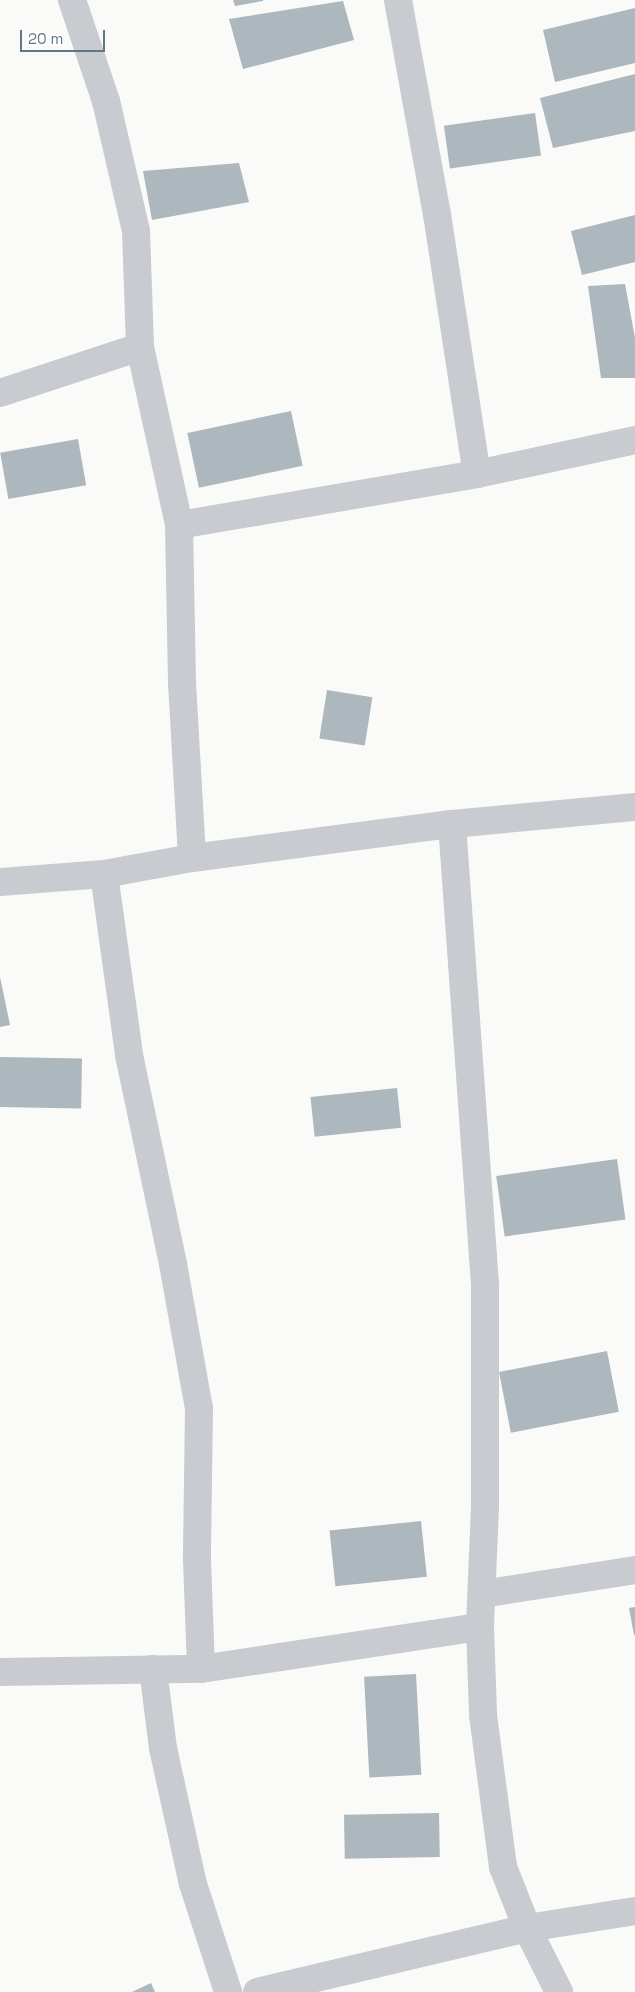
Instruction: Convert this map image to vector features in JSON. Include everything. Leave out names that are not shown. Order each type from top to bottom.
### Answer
[{"type":"street","points":[[72,0],[106,100],[136,230],[140,347],[179,526],[182,684],[192,858]]},
{"type":"street","points":[[398,0],[436,214],[477,474]]},
{"type":"street","points":[[0,393],[140,347]]},
{"type":"street","points":[[179,526],[477,474],[635,440]]},
{"type":"street","points":[[0,882],[104,874],[192,858],[452,824],[635,807]]},
{"type":"street","points":[[452,824],[485,1286],[482,1594],[480,1627],[483,1715],[503,1867],[527,1928],[559,1992]]},
{"type":"street","points":[[104,874],[129,1055],[173,1264],[198,1408],[197,1559],[201,1669]]},
{"type":"street","points":[[482,1594],[635,1570]]},
{"type":"street","points":[[0,1672],[201,1669],[480,1627]]},
{"type":"street","points":[[153,1669],[164,1748],[193,1884],[228,1992]]},
{"type":"street","points":[[257,1992],[527,1928],[635,1911]]},
{"type":"building","points":[[233,0],[263,0],[263,1],[235,6]]},
{"type":"building","points":[[343,1],[354,40],[243,69],[229,19]]},
{"type":"building","points":[[635,8],[635,63],[555,82],[543,30]]},
{"type":"building","points":[[635,74],[635,131],[553,148],[540,98]]},
{"type":"building","points":[[535,113],[541,156],[450,168],[444,126]]},
{"type":"building","points":[[239,163],[249,202],[152,220],[143,171]]},
{"type":"building","points":[[635,215],[635,262],[582,275],[571,231]]},
{"type":"building","points":[[625,284],[635,338],[635,378],[601,378],[588,286]]},
{"type":"building","points":[[291,411],[303,466],[199,488],[187,433]]},
{"type":"building","points":[[78,439],[86,485],[8,499],[0,453]]},
{"type":"building","points":[[327,690],[372,697],[365,746],[319,738]]},
{"type":"building","points":[[0,977],[10,1025],[0,1027]]},
{"type":"building","points":[[0,1057],[82,1058],[81,1108],[0,1107]]},
{"type":"building","points":[[397,1088],[401,1128],[315,1137],[310,1097]]},
{"type":"building","points":[[617,1159],[625,1219],[505,1236],[496,1176]]},
{"type":"building","points":[[607,1351],[619,1412],[511,1433],[499,1372]]},
{"type":"building","points":[[421,1521],[427,1577],[335,1586],[330,1531]]},
{"type":"building","points":[[635,1607],[635,1635],[634,1635],[629,1608]]},
{"type":"building","points":[[416,1674],[421,1775],[369,1778],[364,1677]]},
{"type":"building","points":[[439,1813],[440,1857],[345,1859],[344,1815]]},
{"type":"building","points":[[151,1983],[155,1992],[132,1992]]}]
